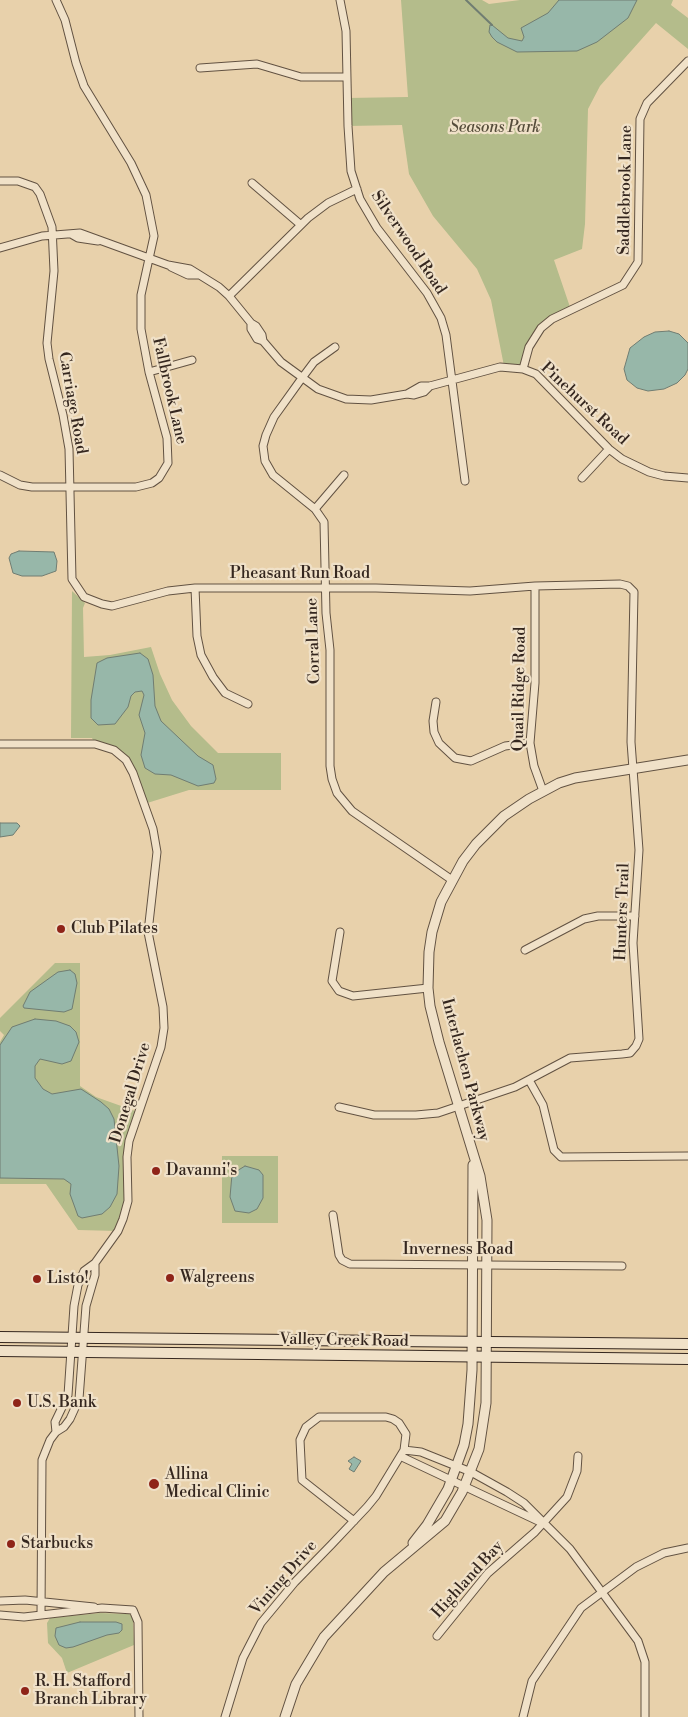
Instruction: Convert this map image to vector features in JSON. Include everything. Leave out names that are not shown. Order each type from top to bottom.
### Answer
[{"type":"main road","name":"Valley Creek Road","points":[[0,1337],[688,1344]]},
{"type":"main road","name":"Valley Creek Road","points":[[0,1352],[688,1359]]},
{"type":"street","name":"Fallbrook Lane","points":[[0,475],[20,485],[70,488],[143,486],[152,483],[165,471],[169,446],[143,345],[140,314],[141,295],[154,236],[144,190],[131,163],[82,81],[65,20],[56,0]]},
{"type":"street","name":"Silverwood Road","points":[[340,0],[346,31],[349,149],[356,189],[377,228],[427,293],[441,318],[446,335],[465,481]]},
{"type":"street","name":"Saddlebrook Lane","points":[[523,369],[530,347],[541,328],[552,319],[623,285],[638,262],[640,119],[648,102],[688,60]]},
{"type":"street","points":[[200,68],[257,64],[301,77],[347,78]]},
{"type":"street","name":"Carriage Road","points":[[0,181],[18,181],[34,188],[48,212],[52,234],[54,271],[48,344],[49,359],[67,433],[70,488]]},
{"type":"street","points":[[252,183],[301,225]]},
{"type":"street","points":[[229,296],[301,225],[328,203],[356,189]]},
{"type":"street","name":"Pinehurst Road","points":[[0,248],[52,234],[71,234],[78,238],[98,241],[168,265],[188,275],[197,275],[219,287],[229,296],[251,323],[251,329],[257,339],[263,341],[282,362],[318,389],[346,399],[371,400],[407,394],[421,386],[430,386],[500,367],[523,369],[536,374],[609,449],[635,466],[649,472],[664,476],[688,478]]},
{"type":"street","name":"Corral Lane","points":[[335,346],[314,362],[274,417],[266,435],[264,446],[265,461],[273,475],[315,508],[324,522],[330,650],[330,766],[337,793],[352,811],[452,880]]},
{"type":"street","points":[[149,372],[192,360]]},
{"type":"street","points":[[582,478],[609,449]]},
{"type":"street","points":[[315,508],[344,475]]},
{"type":"street","name":"Pheasant Run Road","points":[[70,488],[70,571],[72,581],[84,597],[112,606],[168,591],[195,588],[470,591],[535,586],[620,584],[632,589]]},
{"type":"street","name":"Quail Ridge Road","points":[[535,586],[535,683],[530,743],[534,766],[543,791]]},
{"type":"street","points":[[195,588],[197,636],[201,655],[212,676],[225,692],[248,704]]},
{"type":"street","name":"Hunters Trail","points":[[339,1107],[374,1115],[416,1115],[459,1107],[503,1092],[570,1058],[630,1053],[636,1046],[639,1039],[634,960],[639,850],[631,742],[635,596],[632,589]]},
{"type":"street","points":[[436,702],[433,721],[434,732],[439,743],[455,758],[471,761],[505,746],[530,743]]},
{"type":"street","name":"Donegal Drive","points":[[0,744],[95,744],[114,750],[130,766],[156,844],[157,865],[149,913],[148,932],[161,996],[163,1035],[153,1072],[129,1141],[127,1157],[128,1201],[125,1214],[118,1230],[94,1264],[84,1271],[78,1285],[74,1306],[68,1394],[64,1408],[55,1422],[56,1432],[64,1427],[77,1406],[80,1392],[86,1306],[95,1275],[94,1264]]},
{"type":"street","name":"Interlachen Parkway","points":[[285,1717],[296,1684],[324,1637],[384,1572],[409,1549],[434,1533],[445,1521],[465,1487],[479,1449],[484,1424],[488,1264],[485,1195],[434,1023],[428,988],[432,932],[441,902],[463,861],[490,828],[516,807],[543,791],[575,778],[688,760]]},
{"type":"street","points":[[525,950],[584,919],[598,916],[635,916]]},
{"type":"street","points":[[340,932],[332,981],[339,991],[353,996],[428,988]]},
{"type":"street","points":[[529,1080],[543,1105],[554,1150],[561,1157],[688,1156]]},
{"type":"street","name":"Interlachen Parkway","points":[[409,1549],[438,1509],[464,1445],[468,1424],[472,1357],[474,1159]]},
{"type":"street","name":"Inverness Road","points":[[334,1215],[339,1255],[342,1260],[350,1264],[622,1266]]},
{"type":"street","points":[[354,1521],[302,1480],[300,1440],[306,1427],[319,1417],[386,1417],[399,1422],[402,1428],[407,1441],[403,1453]]},
{"type":"street","points":[[40,1615],[41,1467],[43,1454],[56,1432]]},
{"type":"street","points":[[403,1453],[421,1452],[471,1472],[524,1503],[570,1549],[632,1631],[643,1651],[645,1717]]},
{"type":"street","points":[[403,1453],[451,1480],[543,1524]]},
{"type":"street","name":"Vining Drive","points":[[225,1717],[243,1658],[261,1624],[295,1582],[376,1496],[403,1453]]},
{"type":"street","name":"Highland Bay","points":[[437,1636],[488,1573],[543,1524],[567,1497],[573,1485],[578,1456]]},
{"type":"street","points":[[524,1717],[528,1694],[540,1668],[573,1617],[602,1591],[650,1560],[688,1548]]},
{"type":"street","points":[[0,1602],[41,1602],[102,1608],[128,1608],[136,1615],[139,1717]]},
{"type":"street","points":[[0,1615],[16,1617],[102,1608]]},
{"type":"green space","name":"Seasons Park","points":[[401,0],[482,0],[489,4],[520,0],[673,0],[671,5],[688,18],[688,49],[656,23],[600,86],[588,109],[585,224],[582,249],[554,260],[571,310],[552,319],[535,337],[523,369],[504,366],[491,300],[477,269],[433,216],[409,174],[402,125],[348,126],[347,98],[408,97]]},
{"type":"green space","points":[[72,591],[85,603],[83,608],[84,657],[110,655],[151,647],[160,674],[172,700],[191,726],[218,753],[281,753],[281,790],[189,790],[144,804],[126,760],[95,744],[92,738],[71,738]]},
{"type":"green space","points":[[55,963],[80,963],[80,1086],[96,1097],[138,1112],[129,1141],[128,1192],[118,1231],[78,1230],[46,1184],[0,1184],[0,1042],[4,1035],[0,1031],[0,1018]]},
{"type":"green space","points":[[222,1156],[278,1156],[278,1223],[222,1223]]},
{"type":"green space","points":[[100,1613],[130,1614],[133,1620],[134,1645],[67,1673],[62,1658],[48,1643],[47,1623],[50,1618]]},
{"type":"shaded area","points":[[559,0],[637,0],[628,18],[597,42],[577,51],[517,52],[497,42],[489,32],[490,25],[492,25],[508,38],[522,41],[524,37],[521,28],[548,13]]},
{"type":"shaded area","points":[[669,331],[679,334],[688,343],[688,369],[685,375],[677,383],[664,389],[648,391],[637,388],[627,380],[624,369],[630,348],[644,337],[655,332]]},
{"type":"shaded area","points":[[19,551],[54,552],[57,561],[56,571],[42,576],[22,576],[13,573],[9,558],[11,554]]},
{"type":"shaded area","points":[[140,653],[148,659],[153,675],[155,706],[161,721],[198,756],[213,765],[216,779],[214,783],[198,786],[171,775],[155,774],[145,768],[141,755],[145,733],[139,715],[144,695],[142,691],[135,692],[131,696],[128,707],[115,724],[98,725],[91,718],[91,700],[97,663],[107,658]]},
{"type":"shaded area","points":[[0,823],[17,823],[20,826],[13,835],[0,837]]},
{"type":"shaded area","points":[[70,970],[75,974],[77,983],[72,1009],[64,1012],[24,1008],[23,1006],[30,992],[58,972]]},
{"type":"shaded area","points":[[35,1019],[56,1021],[70,1026],[76,1032],[79,1042],[71,1061],[62,1064],[40,1059],[35,1066],[35,1078],[43,1089],[52,1094],[81,1089],[109,1109],[114,1119],[119,1166],[117,1194],[110,1207],[102,1214],[82,1218],[78,1216],[70,1194],[71,1184],[64,1179],[0,1178],[0,1045],[12,1027]]},
{"type":"shaded area","points":[[245,1166],[259,1170],[263,1175],[263,1198],[257,1209],[249,1213],[235,1211],[230,1197],[232,1174]]},
{"type":"shaded area","points":[[354,1457],[361,1461],[354,1472],[349,1469],[352,1464],[348,1461]]},
{"type":"shaded area","points":[[80,1622],[116,1622],[122,1624],[122,1630],[119,1633],[107,1635],[73,1647],[66,1648],[59,1645],[55,1636],[56,1628]]},
{"type":"waterway","points":[[466,0],[492,25]]},
{"type":"place","name":"Club Pilates","points":[[61,929]]},
{"type":"place","name":"Davanni's","points":[[156,1171]]},
{"type":"place","name":"Walgreens","points":[[170,1278]]},
{"type":"place","name":"Listo!","points":[[37,1279]]},
{"type":"place","name":"U.S. Bank","points":[[17,1403]]},
{"type":"place","name":"Allina Medical Clinic","points":[[154,1484]]},
{"type":"place","name":"Starbucks","points":[[11,1544]]},
{"type":"place","name":"R. H. Stafford Branch Library","points":[[25,1691]]}]
